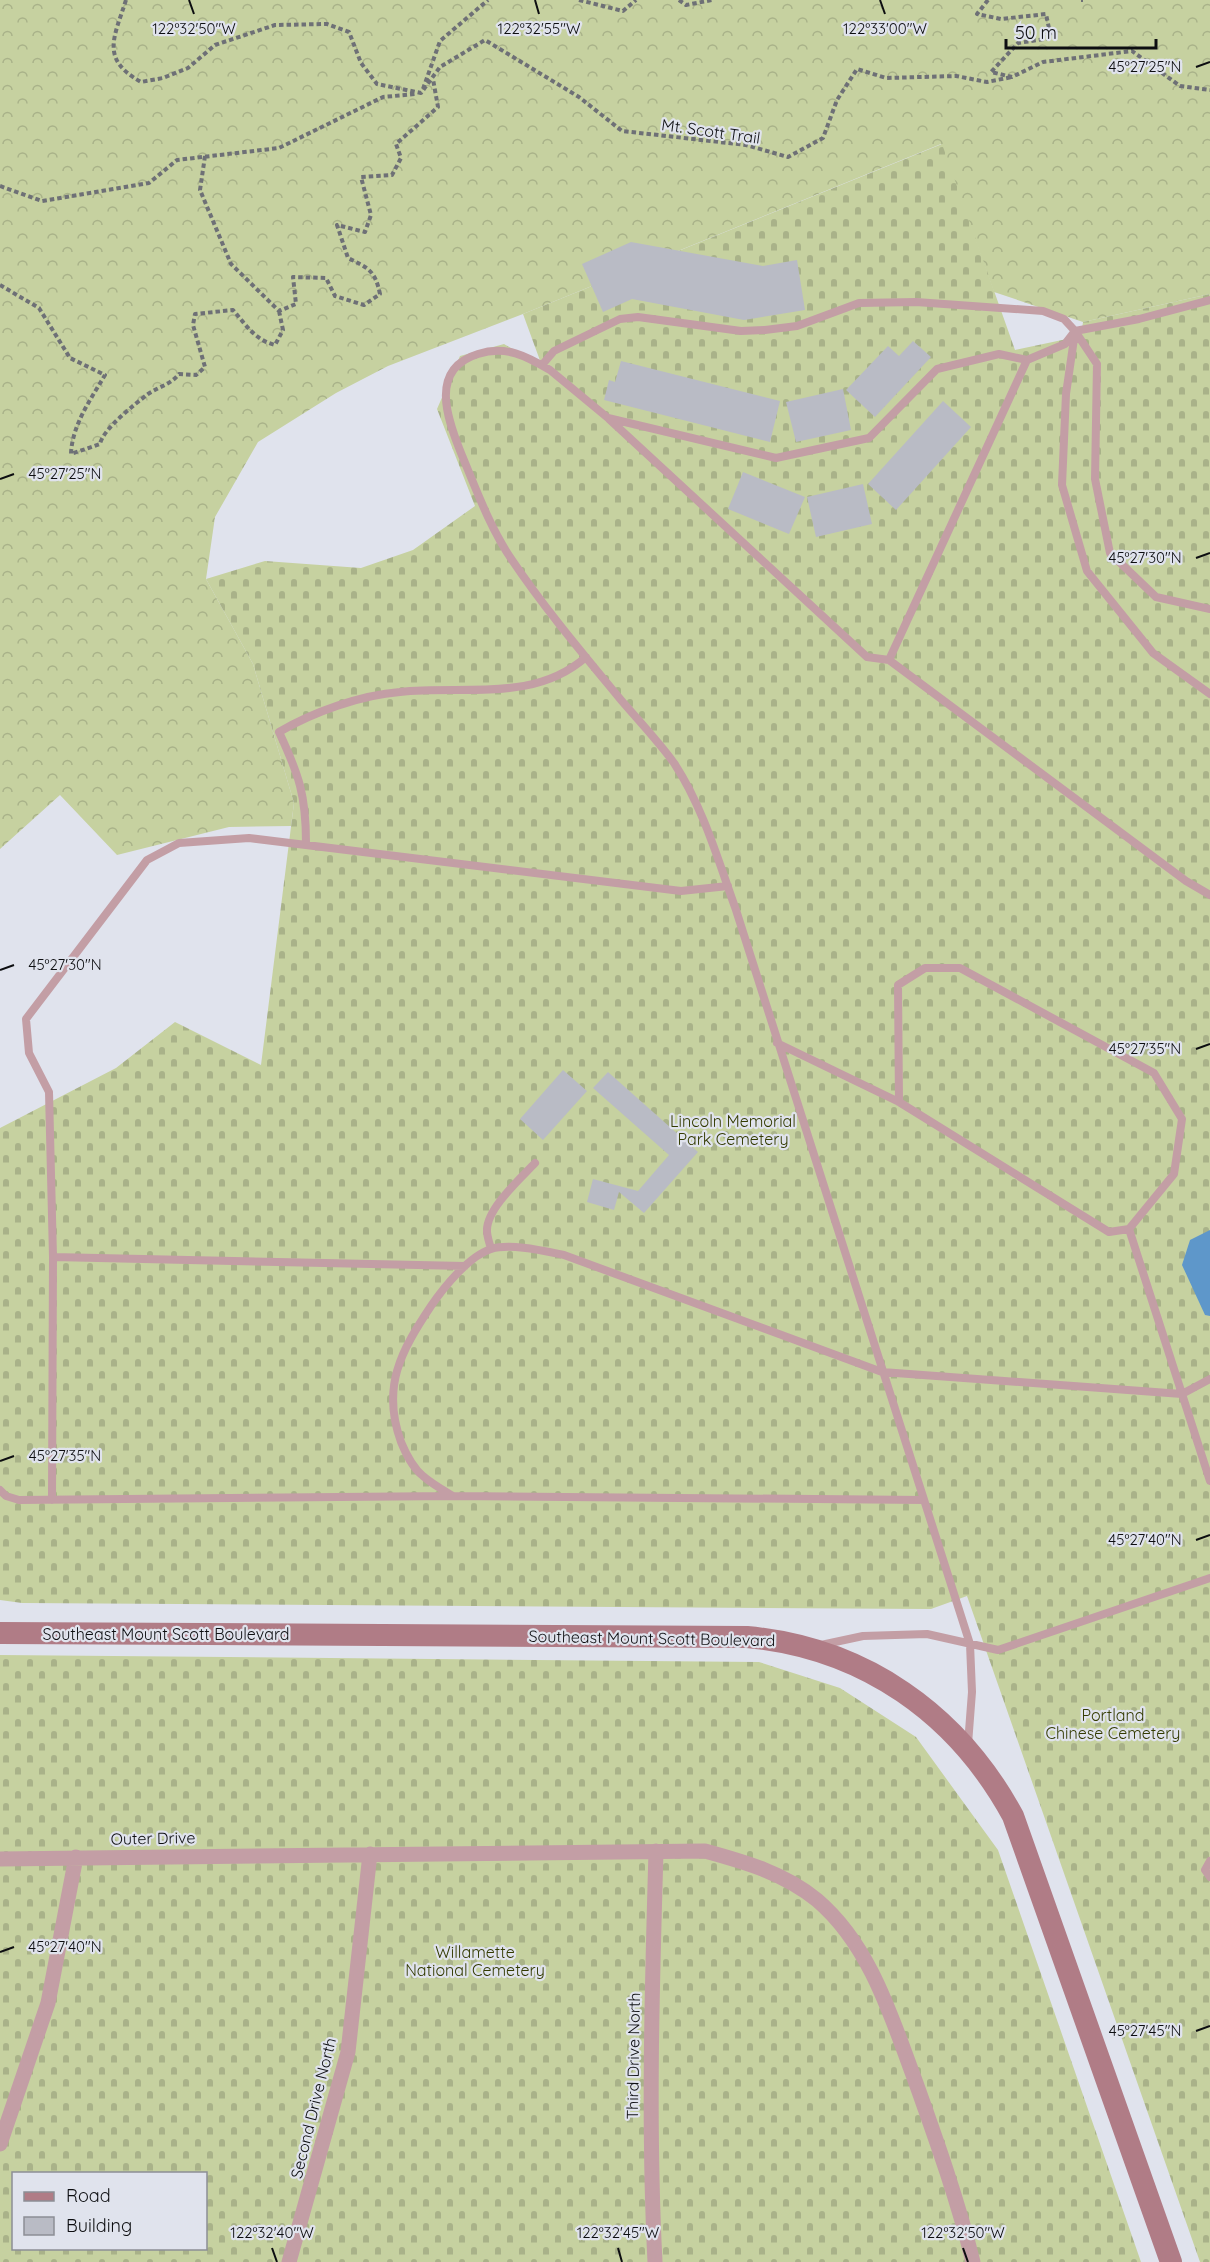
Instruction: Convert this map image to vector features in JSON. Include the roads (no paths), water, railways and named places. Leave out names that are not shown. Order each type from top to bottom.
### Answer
[{"type":"main road","name":"Southeast Mount Scott Boulevard","points":[[0,1633],[747,1637],[783,1640],[811,1647],[849,1662],[897,1688],[924,1707],[968,1748],[1000,1792],[1028,1853],[1171,2262]]},
{"type":"street","name":"Third Drive North","points":[[655,2262],[651,2176],[650,2026],[656,1851]]},
{"type":"street","name":"Outer Drive","points":[[0,1859],[705,1851],[749,1863],[785,1878],[816,1900],[839,1922],[864,1958],[886,2002],[944,2162],[973,2262]]},
{"type":"street","name":"Second Drive North","points":[[289,2262],[348,2052],[370,1854]]},
{"type":"street","points":[[0,2144],[48,2003],[76,1857]]},
{"type":"lane","points":[[608,418],[776,458],[869,438],[937,369],[999,354],[1028,360],[1065,344],[1076,331],[1138,319],[1210,300]]},
{"type":"lane","points":[[542,365],[554,351],[620,319],[638,317],[741,331],[797,326],[859,303],[916,302],[1043,311],[1064,319],[1076,331],[1097,364],[1095,479],[1110,553],[1156,597],[1210,609]]},
{"type":"lane","points":[[1076,331],[1066,394],[1062,485],[1087,571],[1152,653],[1210,694]]},
{"type":"lane","points":[[968,1748],[972,1692],[970,1644],[728,886],[706,825],[685,781],[672,761],[586,657],[511,559],[487,515],[447,413],[445,391],[448,377],[464,358],[488,351],[514,351],[542,365],[608,418],[867,657],[889,660],[1186,881],[1210,895]]},
{"type":"lane","points":[[889,660],[1028,360]]},
{"type":"lane","points":[[306,843],[306,812],[299,776],[279,732],[309,715],[399,692],[497,690],[541,683],[571,670],[586,657]]},
{"type":"lane","points":[[52,1500],[53,1257],[49,1092],[28,1053],[26,1018],[147,860],[179,843],[249,838],[306,843],[681,891],[728,886]]},
{"type":"lane","points":[[777,1042],[899,1102],[1109,1232],[1129,1229],[1174,1174],[1182,1119],[1154,1073],[960,968],[925,968],[898,985],[899,1102]]},
{"type":"lane","points":[[491,1249],[486,1229],[492,1214],[507,1192],[535,1163]]},
{"type":"lane","points":[[1129,1229],[1210,1481]]},
{"type":"lane","points":[[453,1496],[421,1476],[407,1457],[394,1423],[392,1387],[409,1339],[438,1295],[465,1266],[491,1249],[525,1248],[564,1255],[882,1372],[1182,1394],[1210,1379]]},
{"type":"lane","points":[[53,1257],[465,1266]]},
{"type":"lane","points":[[0,1490],[6,1496],[19,1500],[453,1496],[924,1500]]},
{"type":"lane","points":[[811,1647],[863,1636],[927,1634],[998,1650],[1210,1578]]},
{"type":"lane","points":[[1210,1862],[1205,1870],[1210,1877]]},
{"type":"water","points":[[1210,1230],[1210,1316],[1205,1315],[1182,1265],[1190,1240]]},
{"type":"park label","name":"Lincoln Memorial Park Cemetery","points":[[733,1130]]},
{"type":"park label","name":"Portland Chinese Cemetery","points":[[1113,1724]]},
{"type":"park label","name":"Willamette National Cemetery","points":[[475,1961]]}]
